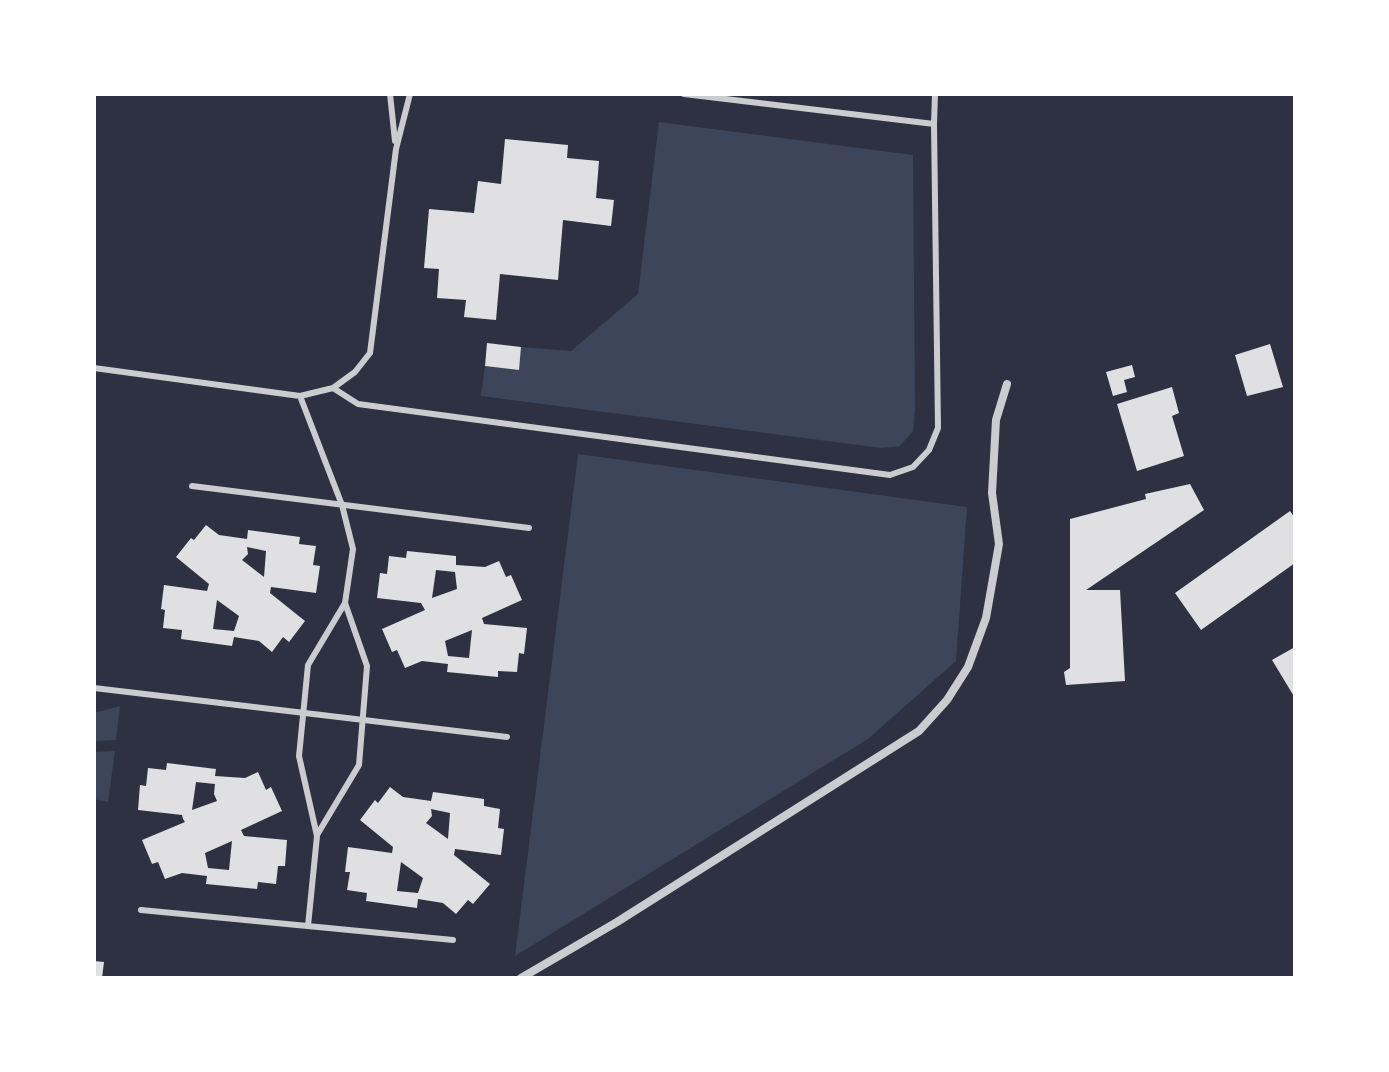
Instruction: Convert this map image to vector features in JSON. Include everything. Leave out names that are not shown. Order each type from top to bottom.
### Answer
[{"type":"street","points":[[521,978],[617,922],[919,731],[947,700],[968,667],[986,618],[999,544],[992,493],[996,420],[1007,384]]},
{"type":"lane","points":[[390,94],[396,149]]},
{"type":"lane","points":[[94,368],[300,396],[333,388],[355,372],[370,353],[396,149],[410,94]]},
{"type":"lane","points":[[684,94],[934,124]]},
{"type":"lane","points":[[333,388],[358,404],[890,475],[913,467],[929,450],[938,428],[935,94]]},
{"type":"lane","points":[[300,396],[342,505],[353,549],[345,603],[308,665],[299,756],[317,836],[308,926]]},
{"type":"lane","points":[[192,486],[529,528]]},
{"type":"lane","points":[[317,836],[359,765],[367,666],[345,603]]},
{"type":"lane","points":[[94,688],[507,737]]},
{"type":"lane","points":[[141,910],[453,940]]},
{"type":"shaded area","points":[[659,122],[913,155],[915,410],[913,431],[900,446],[881,448],[481,396],[485,366],[518,370],[521,347],[571,351],[638,294]]},
{"type":"shaded area","points":[[578,454],[967,507],[956,661],[868,739],[515,956]]},
{"type":"shaded area","points":[[120,706],[116,740],[94,741],[94,713]]},
{"type":"shaded area","points":[[115,751],[108,802],[94,799],[94,752]]},
{"type":"building","points":[[505,139],[568,145],[567,158],[599,161],[596,198],[614,200],[611,226],[563,220],[558,280],[500,274],[496,320],[464,317],[466,300],[437,298],[439,269],[424,268],[429,209],[474,213],[478,181],[501,184]]},
{"type":"building","points":[[487,343],[521,347],[519,370],[485,366]]},
{"type":"building","points":[[1270,344],[1283,387],[1247,396],[1235,355]]},
{"type":"building","points":[[1132,365],[1135,377],[1124,380],[1127,392],[1113,396],[1106,372]]},
{"type":"building","points":[[1172,387],[1179,413],[1172,416],[1184,456],[1137,471],[1117,404]]},
{"type":"building","points":[[1190,484],[1204,510],[1086,590],[1120,590],[1125,681],[1066,685],[1064,672],[1070,668],[1070,519],[1146,499],[1145,494]]},
{"type":"building","points":[[1290,511],[1295,518],[1295,563],[1201,630],[1175,593]]},
{"type":"building","points":[[206,525],[219,535],[247,539],[248,530],[300,537],[299,544],[316,546],[313,565],[320,566],[316,593],[271,587],[270,593],[305,621],[289,642],[283,637],[272,652],[259,641],[234,637],[232,646],[181,639],[182,630],[163,628],[165,610],[161,609],[164,585],[207,591],[209,584],[176,557],[191,538],[194,540]],"holes":[[[247,547],[266,551],[264,577],[242,560],[248,554]],[[217,600],[239,616],[234,631],[213,629]]]},
{"type":"building","points":[[407,551],[456,556],[456,565],[485,567],[499,561],[506,577],[511,575],[522,600],[482,618],[484,624],[527,628],[524,654],[519,653],[517,672],[498,671],[498,677],[447,672],[448,664],[422,661],[405,668],[397,650],[392,652],[382,629],[425,610],[421,603],[377,598],[380,573],[387,574],[389,556],[406,558]],"holes":[[[436,570],[455,572],[457,589],[432,598]],[[472,630],[469,658],[448,656],[445,641]]]},
{"type":"building","points":[[1295,647],[1295,698],[1272,660]]},
{"type":"building","points":[[167,763],[216,769],[215,776],[245,778],[258,772],[266,790],[271,787],[282,811],[241,830],[244,836],[287,840],[285,866],[278,866],[276,884],[258,882],[257,889],[206,884],[207,876],[182,873],[165,879],[158,862],[152,864],[142,840],[185,822],[182,815],[138,810],[140,785],[146,786],[148,768],[166,770]],"holes":[[[196,782],[215,784],[217,801],[192,810]],[[232,841],[229,870],[208,868],[205,853]]]},
{"type":"building","points":[[390,787],[403,797],[431,801],[433,792],[484,799],[484,806],[500,809],[498,828],[504,829],[501,855],[455,849],[454,855],[490,884],[473,904],[468,900],[456,914],[443,903],[418,899],[417,908],[366,901],[367,893],[347,890],[350,872],[345,872],[348,847],[392,853],[393,847],[360,820],[375,800],[378,803]],"holes":[[[431,809],[450,813],[448,839],[426,823],[432,816]],[[401,862],[423,878],[418,893],[397,891]]]},
{"type":"building","points":[[94,961],[104,962],[102,978],[94,978]]}]
